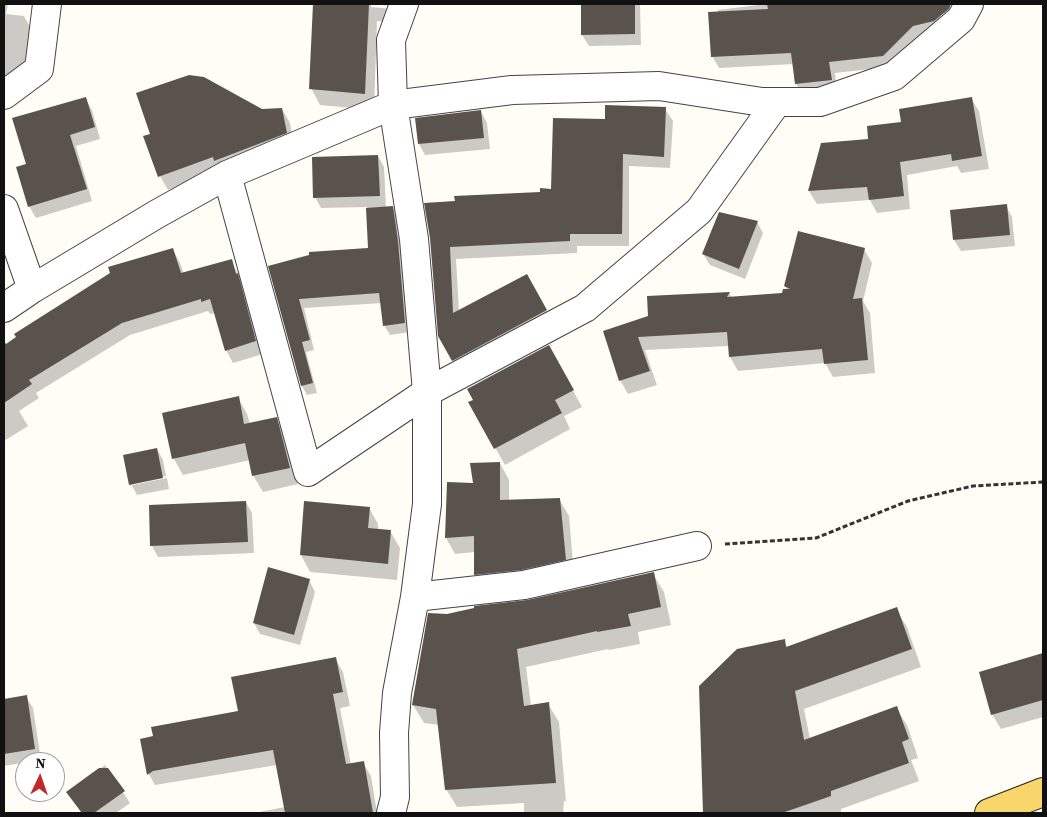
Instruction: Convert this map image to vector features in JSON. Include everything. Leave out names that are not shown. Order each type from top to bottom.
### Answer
[{"type":"main road","points":[[989,813],[1043,792]]},
{"type":"street","points":[[4,95],[38,69],[47,4]]},
{"type":"street","points":[[391,813],[395,797],[394,733],[397,693],[415,597],[427,504],[427,392],[414,239],[393,105],[391,40],[404,4]]},
{"type":"street","points":[[4,308],[156,214],[227,176],[393,105],[512,90],[659,86],[762,102],[820,102],[894,76],[960,19],[969,4]]},
{"type":"street","points":[[227,176],[308,472],[427,392],[585,308],[699,211],[777,102]]},
{"type":"street","points":[[4,209],[32,289]]},
{"type":"street","points":[[415,597],[524,585],[697,546]]},
{"type":"path","points":[[697,546],[816,538],[908,501],[973,486],[1043,482]]},
{"type":"building","points":[[313,4],[369,4],[365,94],[309,89]]},
{"type":"building","points":[[581,4],[635,4],[635,34],[581,35]]},
{"type":"building","points":[[767,4],[951,4],[949,9],[934,21],[913,26],[883,56],[829,62],[832,80],[795,84],[791,53],[711,57],[708,12],[768,9]]},
{"type":"building","points":[[189,75],[204,77],[262,109],[282,108],[287,133],[214,161],[213,157],[158,177],[143,136],[150,134],[136,93]]},
{"type":"building","points":[[86,97],[95,127],[70,135],[87,189],[28,207],[16,167],[26,164],[12,118]]},
{"type":"building","points":[[972,97],[982,156],[952,161],[951,154],[900,162],[904,196],[869,200],[867,187],[808,191],[821,143],[868,139],[867,126],[901,122],[899,109]]},
{"type":"building","points":[[605,105],[666,107],[664,157],[623,154],[622,234],[570,234],[570,241],[450,247],[453,313],[527,274],[547,310],[452,361],[438,336],[430,238],[424,203],[455,201],[454,196],[540,192],[540,188],[551,189],[553,118],[605,119]]},
{"type":"building","points":[[481,110],[484,138],[418,144],[415,118]]},
{"type":"building","points":[[378,155],[380,196],[313,198],[312,157]]},
{"type":"building","points":[[1007,204],[1010,235],[953,240],[950,210]]},
{"type":"building","points":[[393,206],[405,323],[383,326],[379,293],[299,299],[310,340],[302,342],[313,383],[301,386],[268,266],[309,255],[309,252],[368,248],[366,208]]},
{"type":"building","points":[[719,212],[758,221],[739,269],[702,254]]},
{"type":"building","points":[[798,231],[865,248],[853,299],[862,298],[868,360],[824,364],[822,349],[729,357],[727,332],[638,337],[650,371],[619,381],[603,331],[648,316],[647,296],[730,292],[727,297],[782,293],[783,289],[790,289],[784,286]]},
{"type":"building","points":[[173,248],[181,273],[232,259],[236,274],[238,273],[256,341],[225,351],[210,299],[201,302],[201,299],[122,323],[29,380],[32,384],[4,403],[4,341],[6,344],[16,337],[14,334],[110,273],[108,267]]},
{"type":"building","points":[[549,345],[574,390],[555,400],[562,413],[494,449],[468,402],[473,400],[467,389]]},
{"type":"building","points":[[239,396],[244,424],[277,417],[290,468],[252,476],[245,443],[172,459],[162,413]]},
{"type":"building","points":[[157,448],[163,478],[129,485],[123,455]]},
{"type":"building","points":[[500,462],[500,500],[560,498],[566,560],[521,570],[474,575],[474,536],[445,538],[447,482],[473,483],[470,463]]},
{"type":"building","points":[[246,501],[248,542],[150,546],[149,505]]},
{"type":"building","points":[[304,501],[370,507],[368,528],[391,530],[388,564],[300,555]]},
{"type":"building","points":[[268,567],[310,579],[294,635],[253,623]]},
{"type":"building","points":[[654,572],[661,607],[628,614],[631,626],[597,631],[517,649],[524,706],[549,702],[556,783],[445,790],[436,709],[412,705],[428,613],[447,614],[474,608],[474,606],[527,600]]},
{"type":"building","points":[[897,607],[912,649],[795,691],[804,740],[897,706],[909,739],[902,742],[909,763],[831,791],[831,796],[782,813],[703,813],[699,686],[737,649],[785,639],[786,647]]},
{"type":"building","points":[[1043,653],[1043,700],[991,715],[979,672]]},
{"type":"building","points":[[336,657],[343,692],[333,694],[346,764],[364,761],[373,813],[285,813],[273,750],[153,771],[147,775],[140,739],[153,736],[151,727],[238,711],[231,677]]},
{"type":"building","points":[[27,695],[35,749],[4,754],[4,699]]},
{"type":"building","points":[[99,768],[108,768],[125,791],[94,813],[82,813],[66,792]]}]
